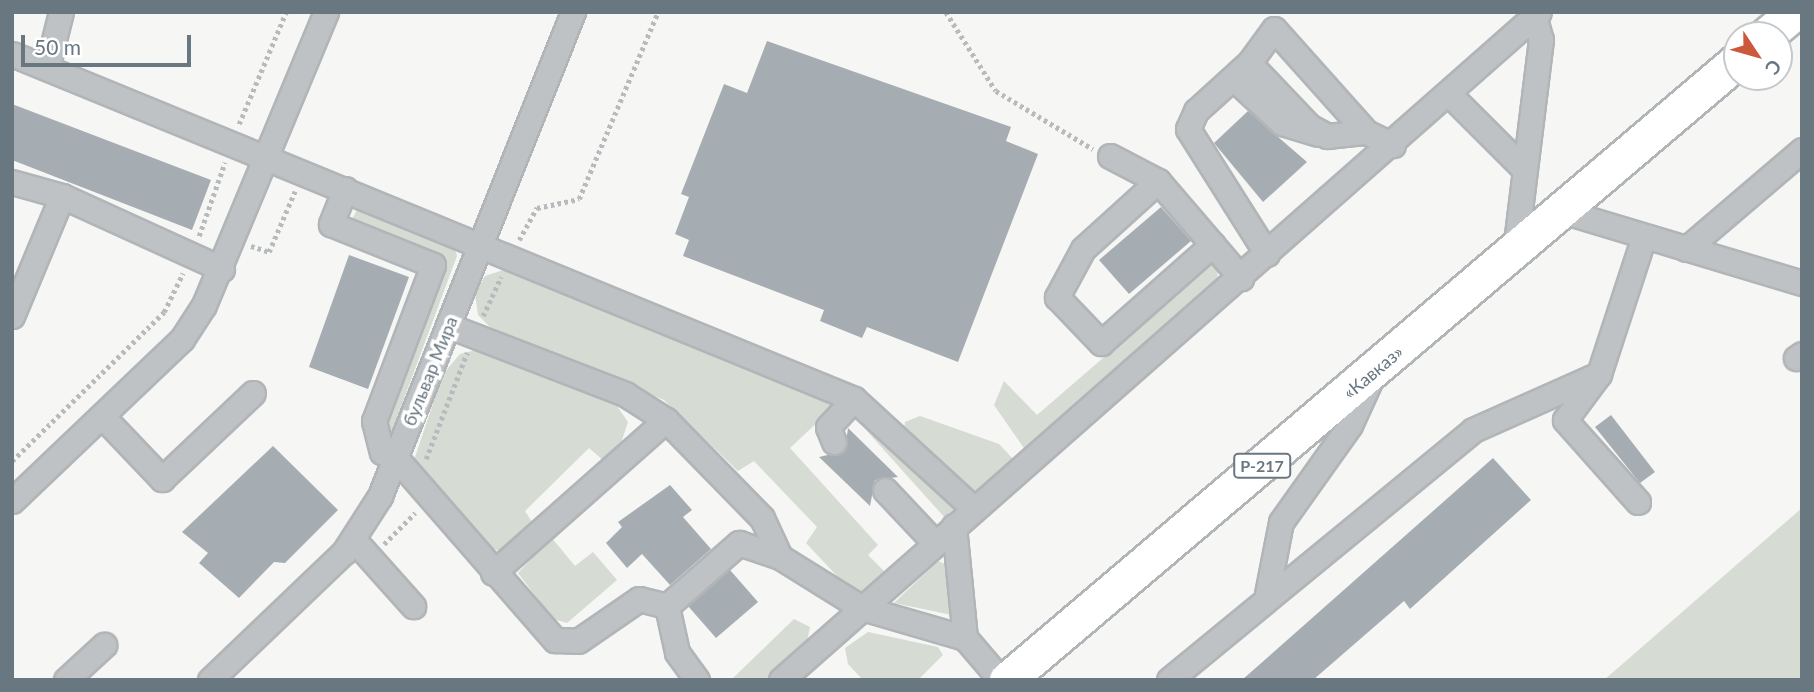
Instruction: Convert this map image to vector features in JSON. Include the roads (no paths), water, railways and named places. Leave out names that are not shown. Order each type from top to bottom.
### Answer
[{"type":"highway","name":"«Кавказ»","points":[[1007,680],[1375,372],[1723,73]]},
{"type":"street","points":[[47,68],[61,12]]},
{"type":"street","points":[[12,501],[182,339],[222,269],[326,12]]},
{"type":"street","name":"бульвар Мира","points":[[210,680],[354,540],[396,458],[573,12]]},
{"type":"street","points":[[781,680],[1450,95],[1535,14]]},
{"type":"street","points":[[1516,251],[1523,168],[1541,40],[1535,14]]},
{"type":"street","points":[[1267,254],[1188,129],[1196,111],[1241,70],[1274,29],[1366,132],[1393,145]]},
{"type":"street","points":[[12,54],[264,161],[482,241],[854,399],[974,509]]},
{"type":"street","points":[[1241,70],[1282,123],[1327,136],[1366,132]]},
{"type":"street","points":[[1450,95],[1523,168]]},
{"type":"street","points":[[1686,249],[1802,150]]},
{"type":"street","points":[[1110,156],[1158,181],[1241,278]]},
{"type":"street","points":[[1158,181],[1083,250],[1057,297],[1101,343],[1213,244]]},
{"type":"street","points":[[12,182],[62,196],[222,269]]},
{"type":"street","points":[[345,189],[331,224],[433,265],[374,421],[382,452],[396,458],[493,573],[555,640],[566,644],[639,599],[667,606]]},
{"type":"street","points":[[12,316],[62,196]]},
{"type":"street","points":[[1562,211],[1802,283]]},
{"type":"street","points":[[1639,502],[1565,420],[1599,374],[1644,236]]},
{"type":"street","points":[[449,326],[625,394],[666,420],[762,518],[780,557]]},
{"type":"street","points":[[1267,594],[1281,522],[1350,425],[1375,372]]},
{"type":"street","points":[[1169,680],[1267,594],[1473,430],[1599,374]]},
{"type":"street","points":[[103,417],[162,479],[253,393]]},
{"type":"street","points":[[834,442],[828,427],[854,399]]},
{"type":"street","points":[[493,573],[666,420]]},
{"type":"street","points":[[886,490],[935,543]]},
{"type":"street","points":[[954,526],[965,638]]},
{"type":"street","points":[[354,540],[413,606]]},
{"type":"street","points":[[667,606],[739,543],[780,557],[862,608],[965,638],[1001,680]]},
{"type":"street","points":[[667,606],[677,652],[697,680]]},
{"type":"street","points":[[66,680],[104,645]]}]
